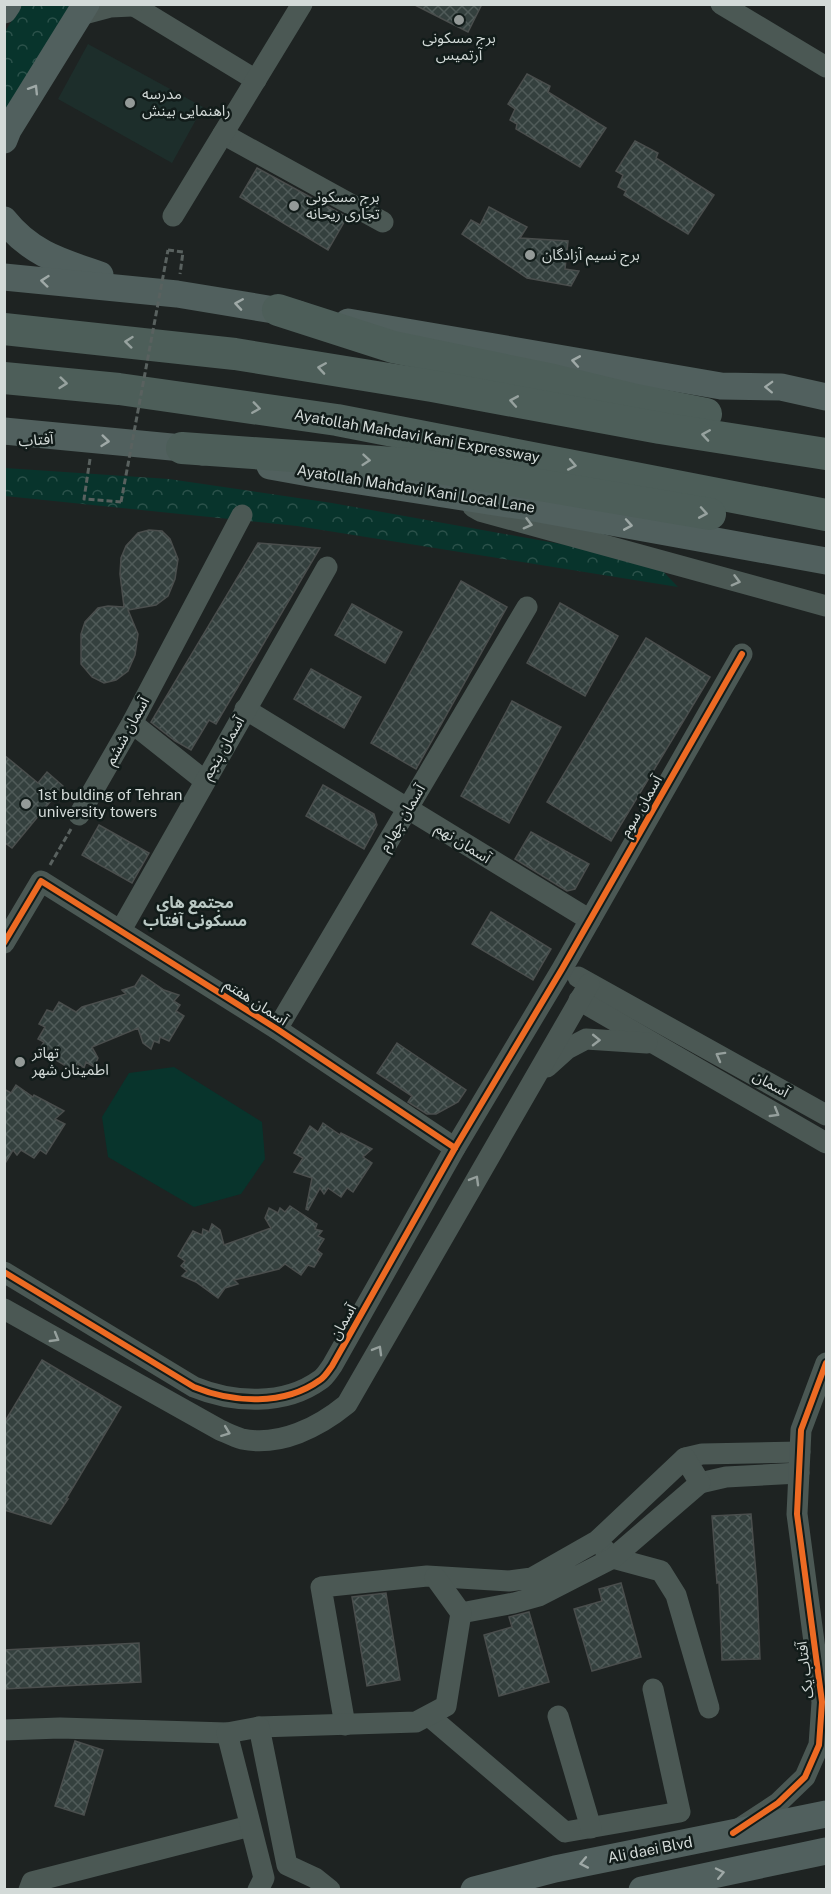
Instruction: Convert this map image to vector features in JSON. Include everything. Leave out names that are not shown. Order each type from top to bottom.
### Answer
[{"type":"highway","points":[[278,310],[393,346],[636,400],[738,420],[826,454]]},
{"type":"highway","points":[[4,329],[235,354],[432,386],[660,428],[826,454]]},
{"type":"highway","name":"Ayatollah Mahdavi Kani Expressway","points":[[4,378],[118,389],[338,420],[826,515]]},
{"type":"highway","points":[[182,448],[422,465],[728,517],[826,528]]},
{"type":"main road","points":[[4,9],[8,4]]},
{"type":"main road","points":[[6,135],[83,10]]},
{"type":"main road","points":[[4,220],[25,241],[44,255],[113,280],[177,294],[721,386],[781,387],[826,397]]},
{"type":"main road","points":[[4,277],[177,294]]},
{"type":"main road","name":"Ayatollah Mahdavi Kani Local Lane","points":[[4,431],[182,448],[320,475],[528,507],[826,561]]},
{"type":"main road","name":"Ali daei Blvd","points":[[474,1890],[555,1869],[826,1814]]},
{"type":"main road","points":[[642,1890],[826,1851]]},
{"type":"street","points":[[173,216],[302,4]]},
{"type":"street","points":[[83,10],[131,5],[256,80]]},
{"type":"street","points":[[735,8],[826,67]]},
{"type":"street","points":[[223,134],[383,222]]},
{"type":"street","name":"آفتاب","points":[[4,442],[44,442],[80,438]]},
{"type":"street","points":[[454,496],[480,511],[826,606]]},
{"type":"street","name":"آسمان ششم","points":[[79,815],[132,723],[242,515]]},
{"type":"street","name":"آسمان پنجم","points":[[121,930],[327,567]]},
{"type":"street","name":"آسمان چهارم","points":[[277,1029],[526,607]]},
{"type":"street","name":"آسمان سوم","points":[[562,969],[742,654]]},
{"type":"street","name":"آسمان نهم","points":[[245,709],[590,921]]},
{"type":"street","points":[[132,723],[205,781]]},
{"type":"street","points":[[4,943],[41,881]]},
{"type":"street","name":"آسمان هفتم","points":[[41,881],[277,1029],[455,1148]]},
{"type":"street","name":"آسمان","points":[[4,1272],[203,1391],[250,1401],[296,1392],[322,1379],[332,1366],[455,1148],[562,969],[584,992],[654,1044],[826,1143]]},
{"type":"street","points":[[4,1309],[220,1430],[242,1439],[266,1441],[312,1428],[332,1417],[347,1404],[584,992]]},
{"type":"street","name":"آسمان","points":[[584,992],[826,1115]]},
{"type":"street","points":[[532,1082],[567,1049],[586,1039],[654,1044]]},
{"type":"street","name":"آفتاب یک","points":[[733,1833],[778,1803],[805,1777],[824,1729],[797,1514],[801,1430],[826,1363]]},
{"type":"street","points":[[345,1725],[321,1587],[427,1576],[509,1581],[532,1578],[597,1541],[684,1458],[702,1454],[800,1452]]},
{"type":"street","points":[[684,1458],[700,1483]]},
{"type":"street","points":[[460,1613],[514,1604],[539,1596],[613,1558],[700,1483],[726,1477],[799,1473]]},
{"type":"street","points":[[597,1541],[613,1558],[661,1571],[676,1595],[709,1708]]},
{"type":"street","points":[[4,1730],[60,1728],[227,1733],[259,1727],[416,1722],[446,1706],[460,1613],[435,1577]]},
{"type":"street","points":[[509,1581],[514,1604]]},
{"type":"street","points":[[429,1716],[566,1832],[680,1812],[653,1689]]},
{"type":"street","points":[[558,1716],[591,1827]]},
{"type":"street","points":[[259,1727],[287,1865],[315,1878],[330,1890]]},
{"type":"street","points":[[227,1733],[264,1878],[258,1890]]},
{"type":"street","points":[[29,1890],[32,1882],[250,1826]]},
{"type":"path","points":[[80,438],[84,499],[121,502],[168,250],[183,252]]},
{"type":"path","points":[[41,881],[79,815]]},
{"type":"shaded area","name":"مدرسه راهنمایی بینش","points":[[88,44],[203,107],[172,163],[58,99]]},
{"type":"green space","points":[[21,5],[71,5],[5,117],[5,32]]},
{"type":"green space","points":[[5,468],[169,479],[332,503],[572,546],[656,564],[678,587],[297,526],[5,496]]},
{"type":"green space","points":[[174,1067],[262,1122],[265,1159],[241,1194],[194,1207],[108,1157],[102,1117],[129,1073]]},
{"type":"building","name":"برج مسکونی آرتمیس","points":[[413,4],[482,4],[468,32]]},
{"type":"building","points":[[527,74],[550,86],[548,92],[606,128],[580,167],[516,129],[517,124],[510,120],[515,109],[508,104]]},
{"type":"building","points":[[635,141],[658,153],[656,158],[714,195],[688,234],[624,195],[626,191],[618,187],[623,175],[616,171]]},
{"type":"building","name":"برج مسکونی تجاری ریحانه","points":[[257,168],[347,217],[328,250],[240,197]]},
{"type":"building","name":"برج نسیم آزادگان","points":[[489,207],[527,227],[520,238],[568,241],[565,269],[579,271],[571,286],[527,278],[462,234],[471,220],[480,225]]},
{"type":"building","points":[[149,530],[162,531],[170,539],[178,559],[175,579],[168,596],[156,605],[128,610],[138,634],[135,655],[128,671],[116,680],[104,683],[92,677],[81,664],[81,634],[85,622],[98,608],[124,607],[120,574],[121,558],[126,546],[138,533]]},
{"type":"building","points":[[258,543],[320,548],[216,724],[209,720],[191,750],[175,741],[151,722]]},
{"type":"building","points":[[461,581],[507,607],[416,769],[371,743]]},
{"type":"building","points":[[560,603],[618,636],[585,696],[527,663]]},
{"type":"building","points":[[352,604],[402,632],[385,663],[335,635]]},
{"type":"building","points":[[646,638],[710,677],[611,841],[547,802]]},
{"type":"building","points":[[311,669],[361,697],[344,728],[294,699]]},
{"type":"building","points":[[512,701],[561,727],[509,823],[461,796]]},
{"type":"building","name":"1st bulding of Tehran university towers","points":[[4,755],[38,783],[47,772],[63,786],[12,848],[4,842]]},
{"type":"building","points":[[323,785],[374,814],[377,825],[364,849],[306,816]]},
{"type":"building","points":[[99,825],[149,853],[132,883],[82,855]]},
{"type":"building","points":[[531,832],[589,864],[575,889],[567,891],[515,859]]},
{"type":"building","points":[[491,912],[551,949],[533,980],[472,944]]},
{"type":"building","points":[[142,975],[164,990],[179,995],[174,1001],[180,1005],[176,1011],[184,1016],[169,1041],[160,1037],[159,1043],[154,1041],[151,1049],[143,1043],[138,1028],[92,1047],[98,1058],[94,1067],[86,1062],[84,1068],[79,1064],[74,1071],[46,1054],[48,1048],[41,1047],[44,1042],[38,1039],[45,1027],[39,1024],[47,1010],[53,1012],[59,1002],[76,1012],[82,1007],[126,994],[122,990],[135,986]]},
{"type":"building","points":[[397,1043],[466,1090],[458,1102],[436,1114],[427,1114],[408,1102],[412,1096],[377,1073]]},
{"type":"building","points":[[16,1085],[33,1097],[34,1095],[64,1111],[55,1119],[65,1124],[46,1154],[40,1150],[34,1158],[21,1150],[17,1155],[13,1150],[4,1165],[4,1089],[11,1093]]},
{"type":"building","points":[[323,1123],[340,1135],[341,1133],[372,1149],[363,1157],[372,1163],[353,1192],[347,1188],[341,1197],[328,1188],[324,1194],[320,1188],[308,1210],[306,1209],[312,1178],[294,1172],[303,1158],[294,1153],[310,1126],[318,1132]]},
{"type":"building","points":[[290,1206],[317,1224],[315,1229],[322,1231],[318,1236],[324,1239],[317,1250],[322,1254],[314,1267],[308,1265],[301,1275],[285,1264],[279,1269],[234,1280],[238,1284],[225,1288],[218,1298],[196,1282],[182,1276],[187,1271],[181,1266],[185,1261],[178,1256],[193,1231],[202,1235],[203,1229],[209,1232],[212,1224],[220,1230],[224,1245],[271,1228],[265,1218],[269,1208],[278,1213],[280,1208],[285,1212]]},
{"type":"building","points":[[42,1360],[121,1407],[51,1524],[4,1510],[4,1423]]},
{"type":"building","points":[[751,1514],[760,1659],[722,1660],[719,1582],[717,1583],[712,1516]]},
{"type":"building","points":[[621,1583],[641,1657],[592,1671],[574,1609],[602,1601],[599,1589]]},
{"type":"building","points":[[386,1593],[400,1680],[367,1686],[352,1597]]},
{"type":"building","points":[[529,1612],[549,1682],[499,1696],[484,1635],[512,1627],[509,1617]]},
{"type":"building","points":[[139,1643],[141,1682],[4,1689],[4,1650]]},
{"type":"building","points":[[75,1741],[103,1750],[84,1815],[55,1806]]},
{"type":"cycle path","points":[[4,1272],[194,1387],[242,1399],[275,1398],[306,1388],[322,1379],[332,1366],[455,1148],[562,969],[742,654]]},
{"type":"cycle path","points":[[4,943],[41,881],[277,1029],[455,1148]]},
{"type":"cycle path","points":[[733,1833],[778,1803],[805,1777],[819,1745],[822,1702],[797,1514],[801,1430],[826,1363]]},
{"type":"place","name":"برج مسکونی آرتمیس","points":[[459,20]]},
{"type":"place","name":"مدرسه راهنمایی بینش","points":[[130,103]]},
{"type":"place","name":"برج مسکونی تجاری ریحانه","points":[[294,206]]},
{"type":"place","name":"برج نسیم آزادگان","points":[[530,255]]},
{"type":"place","name":"1st bulding of Tehran university towers","points":[[26,804]]},
{"type":"place","name":"تهاتر اطمینان شهر","points":[[20,1062]]},
{"type":"district","name":"مجتمع های مسکونی آفتاب","points":[[195,911]]}]
